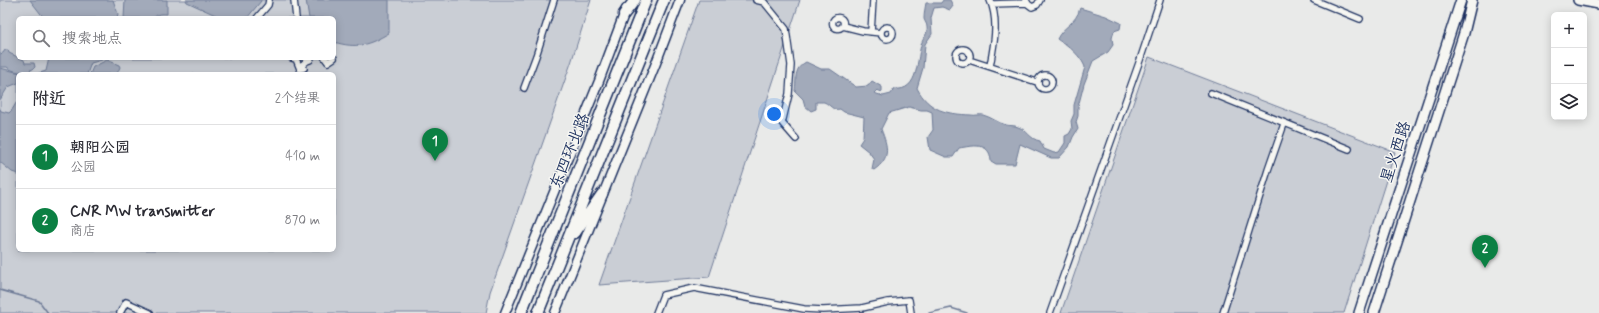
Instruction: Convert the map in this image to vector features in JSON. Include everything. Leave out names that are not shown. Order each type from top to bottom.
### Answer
[{"type":"highway","points":[[624,14],[635,0]]},
{"type":"highway","name":"东四环北路","points":[[521,313],[646,0]]},
{"type":"highway","name":"东四环北路","points":[[538,313],[664,0]]},
{"type":"highway","points":[[564,248],[602,194]]},
{"type":"main road","name":"星火西路","points":[[1359,313],[1461,0]]},
{"type":"main road","name":"星火西路","points":[[1374,313],[1464,33],[1472,0]]},
{"type":"main road","points":[[1578,0],[1599,4]]},
{"type":"street","points":[[259,16],[268,5],[269,0]]},
{"type":"street","points":[[294,0],[296,16]]},
{"type":"street","points":[[524,88],[554,0]]},
{"type":"street","name":"东四环北路","points":[[505,313],[600,81],[630,0]]},
{"type":"street","points":[[555,313],[680,0]]},
{"type":"street","points":[[756,0],[764,2],[786,29],[791,65],[789,94],[782,123],[796,139]]},
{"type":"street","points":[[871,32],[874,0]]},
{"type":"street","points":[[990,66],[995,41],[991,2],[1027,1],[1030,6],[1035,6],[1039,4],[1040,0]]},
{"type":"street","points":[[1050,313],[1160,0]]},
{"type":"street","points":[[1314,0],[1360,19]]},
{"type":"street","points":[[843,26],[881,33]]},
{"type":"street","points":[[296,60],[300,69],[304,68],[302,65],[306,61],[310,60]]},
{"type":"street","points":[[969,60],[1037,82]]},
{"type":"street","points":[[1211,93],[1284,124],[1349,149]]},
{"type":"street","points":[[1223,313],[1284,124]]},
{"type":"street","points":[[656,313],[663,295],[694,288],[804,309],[862,308],[888,302],[909,300],[911,313]]},
{"type":"street","points":[[120,313],[126,302],[150,313]]},
{"type":"shaded area","points":[[0,0],[591,0],[571,63],[490,292],[486,313],[0,313]]},
{"type":"shaded area","points":[[699,0],[800,0],[709,277],[599,285]]},
{"type":"shaded area","points":[[1149,57],[1395,152],[1344,313],[1061,313]]},
{"type":"water","points":[[30,0],[113,0],[118,14],[118,16],[42,16]]},
{"type":"water","points":[[125,0],[167,0],[167,14],[155,16],[124,16]]},
{"type":"water","points":[[186,0],[261,0],[249,16],[218,16],[187,2]]},
{"type":"water","points":[[306,0],[389,0],[389,33],[363,45],[342,44],[336,42],[336,16],[309,16]]},
{"type":"water","points":[[943,0],[950,0],[953,6],[950,10],[942,7],[934,8],[931,18],[932,34],[925,44],[923,68],[917,88],[922,96],[927,102],[940,110],[954,114],[983,115],[1003,124],[1021,128],[1033,138],[1040,141],[1044,149],[1054,153],[1059,152],[1065,143],[1065,136],[1069,134],[1072,129],[1071,121],[1074,114],[1074,105],[1085,67],[1080,58],[1067,45],[1057,39],[1076,18],[1080,8],[1106,16],[1121,23],[1120,29],[1114,31],[1112,38],[1113,45],[1108,52],[1093,61],[1084,84],[1078,107],[1076,122],[1078,129],[1069,147],[1059,158],[1051,158],[1020,144],[1015,164],[996,164],[991,161],[987,150],[980,146],[959,148],[953,157],[946,157],[930,150],[928,137],[933,130],[932,112],[909,107],[889,113],[881,129],[885,141],[886,156],[874,170],[872,169],[874,159],[869,152],[859,144],[863,138],[864,117],[844,112],[840,109],[835,109],[824,102],[816,102],[816,109],[811,111],[805,106],[803,99],[795,91],[797,71],[806,62],[821,69],[830,69],[856,87],[868,86],[872,81],[882,87],[882,92],[877,90],[874,93],[883,96],[891,94],[894,89],[902,88],[908,85],[913,80],[916,73],[920,49],[927,31],[927,25],[924,19],[926,3],[941,3]]},
{"type":"water","points":[[5,50],[8,50],[9,53],[16,56],[16,60],[24,60],[25,63],[34,63],[35,67],[30,70],[31,72],[25,72],[15,71],[7,67],[0,67],[0,54]]},
{"type":"water","points":[[49,60],[102,60],[91,63],[88,72],[43,72],[46,71]]},
{"type":"water","points":[[107,60],[119,65],[120,67],[118,72],[91,72],[93,67]]},
{"type":"water","points":[[0,68],[16,72],[16,84],[8,87],[0,100]]},
{"type":"water","points":[[16,104],[16,173],[12,172],[0,162],[0,109],[1,111],[9,113]]},
{"type":"waterway","points":[[0,290],[39,301],[48,313]]},
{"type":"waterway","points":[[929,313],[951,308],[967,313]]},
{"type":"place","name":"朝阳公园","points":[[435,161]]},
{"type":"place","name":"CNR MW transmitter","points":[[1485,268]]}]
